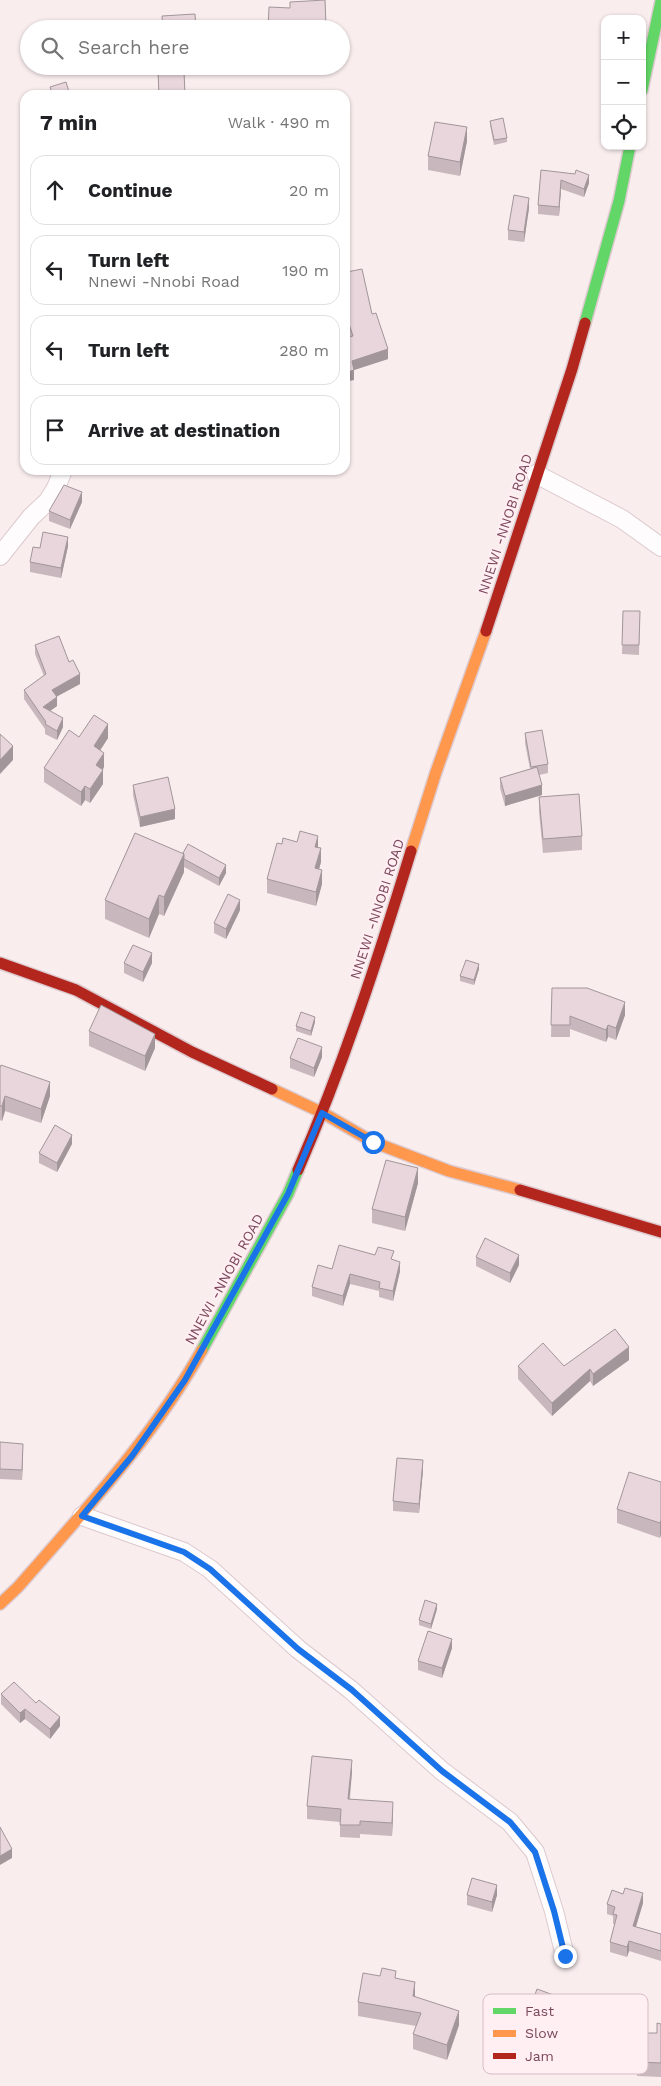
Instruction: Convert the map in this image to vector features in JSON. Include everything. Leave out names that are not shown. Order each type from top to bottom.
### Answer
[{"type":"main road","points":[[646,80],[655,56],[661,1]]},
{"type":"main road","name":"NNEWI -NNOBI ROAD","points":[[0,1604],[18,1587],[82,1516],[132,1456],[185,1380],[288,1194],[322,1113],[370,983],[436,772],[491,615],[572,369],[619,200],[629,150]]},
{"type":"main road","points":[[0,963],[76,990],[192,1052],[322,1113],[373,1142],[449,1171],[517,1189],[661,1232]]},
{"type":"street","points":[[536,474],[622,519],[661,547]]},
{"type":"street","points":[[0,556],[31,517],[48,501],[61,475]]},
{"type":"street","points":[[82,1516],[184,1552],[210,1569],[298,1649],[352,1690],[442,1771],[510,1822],[535,1852],[554,1911],[565,1956]]},
{"type":"building","points":[[325,0],[326,20],[268,20],[269,7],[290,8],[290,2]]},
{"type":"building","points":[[195,14],[195,20],[162,20],[162,16]]},
{"type":"building","points":[[158,75],[184,75],[185,90],[159,90]]},
{"type":"building","points":[[66,82],[68,90],[51,90],[50,87]]},
{"type":"building","points":[[503,118],[507,138],[494,140],[490,121]]},
{"type":"building","points":[[435,122],[467,127],[460,162],[428,156]]},
{"type":"building","points":[[541,170],[575,174],[576,170],[589,175],[584,189],[561,180],[559,207],[538,205]]},
{"type":"building","points":[[514,195],[529,198],[524,232],[508,230]]},
{"type":"building","points":[[362,269],[372,314],[376,313],[388,349],[352,361],[354,370],[350,371],[350,337],[353,336],[350,327],[350,271]]},
{"type":"building","points":[[64,485],[82,492],[70,520],[49,511]]},
{"type":"building","points":[[43,532],[68,537],[61,568],[30,562],[33,547],[40,548]]},
{"type":"building","points":[[623,611],[640,611],[639,645],[622,645]]},
{"type":"building","points":[[59,636],[69,662],[73,660],[80,674],[52,690],[57,697],[43,707],[63,718],[57,731],[45,724],[46,722],[24,690],[46,674],[35,645]]},
{"type":"building","points":[[94,715],[108,724],[94,746],[104,753],[96,765],[103,770],[90,789],[85,786],[81,792],[44,768],[69,730],[79,737]]},
{"type":"building","points":[[542,730],[548,764],[531,767],[525,733]]},
{"type":"building","points":[[0,734],[13,746],[0,760]]},
{"type":"building","points":[[537,767],[542,785],[505,796],[500,778]]},
{"type":"building","points":[[168,777],[175,809],[140,817],[133,785]]},
{"type":"building","points":[[579,794],[582,836],[543,839],[539,797]]},
{"type":"building","points":[[300,831],[318,836],[315,847],[321,848],[315,868],[322,870],[316,892],[267,879],[277,843],[282,844],[283,838],[297,842]]},
{"type":"building","points":[[135,833],[184,854],[164,897],[159,895],[149,919],[105,900]]},
{"type":"building","points":[[188,844],[226,865],[219,878],[184,859],[183,853]]},
{"type":"building","points":[[228,894],[240,900],[226,929],[214,923]]},
{"type":"building","points":[[133,945],[152,953],[143,972],[124,963]]},
{"type":"building","points":[[466,960],[479,964],[474,980],[460,976]]},
{"type":"building","points":[[552,988],[587,988],[625,1002],[616,1028],[608,1025],[606,1030],[570,1016],[570,1025],[551,1025]]},
{"type":"building","points":[[101,1005],[155,1034],[145,1056],[89,1031]]},
{"type":"building","points":[[301,1012],[315,1017],[311,1031],[296,1026]]},
{"type":"building","points":[[298,1038],[322,1047],[314,1068],[290,1058]]},
{"type":"building","points":[[1,1065],[50,1082],[41,1109],[5,1096],[2,1106],[0,1106]]},
{"type":"building","points":[[55,1125],[72,1135],[57,1163],[39,1153]]},
{"type":"building","points":[[386,1160],[418,1168],[405,1217],[372,1209]]},
{"type":"building","points":[[485,1238],[519,1255],[510,1273],[476,1257]]},
{"type":"building","points":[[339,1245],[375,1255],[378,1247],[394,1251],[391,1259],[400,1262],[393,1291],[379,1288],[380,1282],[350,1274],[343,1296],[312,1287],[318,1265],[332,1269]]},
{"type":"building","points":[[615,1329],[629,1347],[593,1374],[590,1369],[552,1403],[518,1366],[543,1343],[564,1366]]},
{"type":"building","points":[[0,1442],[23,1444],[22,1470],[0,1469]]},
{"type":"building","points":[[397,1458],[423,1460],[419,1504],[393,1501]]},
{"type":"building","points":[[629,1472],[661,1482],[660,1523],[617,1509]]},
{"type":"building","points":[[425,1600],[437,1604],[431,1624],[419,1620]]},
{"type":"building","points":[[428,1631],[452,1639],[442,1668],[418,1661]]},
{"type":"building","points":[[14,1682],[36,1703],[39,1700],[60,1717],[50,1729],[25,1709],[20,1713],[1,1694]]},
{"type":"building","points":[[312,1756],[352,1760],[348,1799],[393,1802],[392,1823],[360,1821],[360,1825],[340,1825],[341,1809],[307,1806]]},
{"type":"building","points":[[0,1827],[12,1849],[0,1856]]},
{"type":"building","points":[[472,1878],[497,1885],[492,1902],[467,1895]]},
{"type":"building","points":[[625,1888],[643,1893],[633,1926],[661,1934],[661,1951],[629,1941],[627,1947],[610,1942],[617,1915],[613,1914],[615,1907],[607,1904],[612,1890],[623,1894]]},
{"type":"building","points":[[382,1968],[396,1971],[395,1978],[415,1982],[413,1996],[459,2011],[447,2045],[413,2034],[421,2013],[358,2002],[363,1973],[380,1976]]},
{"type":"building","points":[[537,1989],[551,1994],[535,1994]]},
{"type":"building","points":[[657,2023],[661,2024],[661,2063],[648,2062],[648,2033],[657,2033]]},
{"type":"traffic: fast","points":[[646,71],[661,1]]},
{"type":"traffic: fast","points":[[585,323],[619,201],[629,150]]},
{"type":"traffic: fast","points":[[202,1350],[288,1194],[298,1170]]},
{"type":"traffic: slow","points":[[411,851],[436,772],[486,631]]},
{"type":"traffic: slow","points":[[272,1089],[323,1113],[373,1142],[449,1171],[520,1190]]},
{"type":"traffic: slow","points":[[0,1604],[18,1587],[116,1473],[162,1414],[202,1350]]},
{"type":"traffic: jam","points":[[486,631],[572,369],[585,323]]},
{"type":"traffic: jam","points":[[298,1170],[359,1012],[411,851]]},
{"type":"traffic: jam","points":[[0,963],[76,990],[192,1052],[272,1089]]},
{"type":"traffic: jam","points":[[520,1190],[661,1232]]},
{"type":"route","points":[[373,1142],[322,1113],[288,1194],[185,1380],[132,1456],[82,1516],[184,1552],[210,1569],[298,1649],[352,1690],[442,1771],[510,1822],[535,1852],[554,1911],[565,1956]]}]
